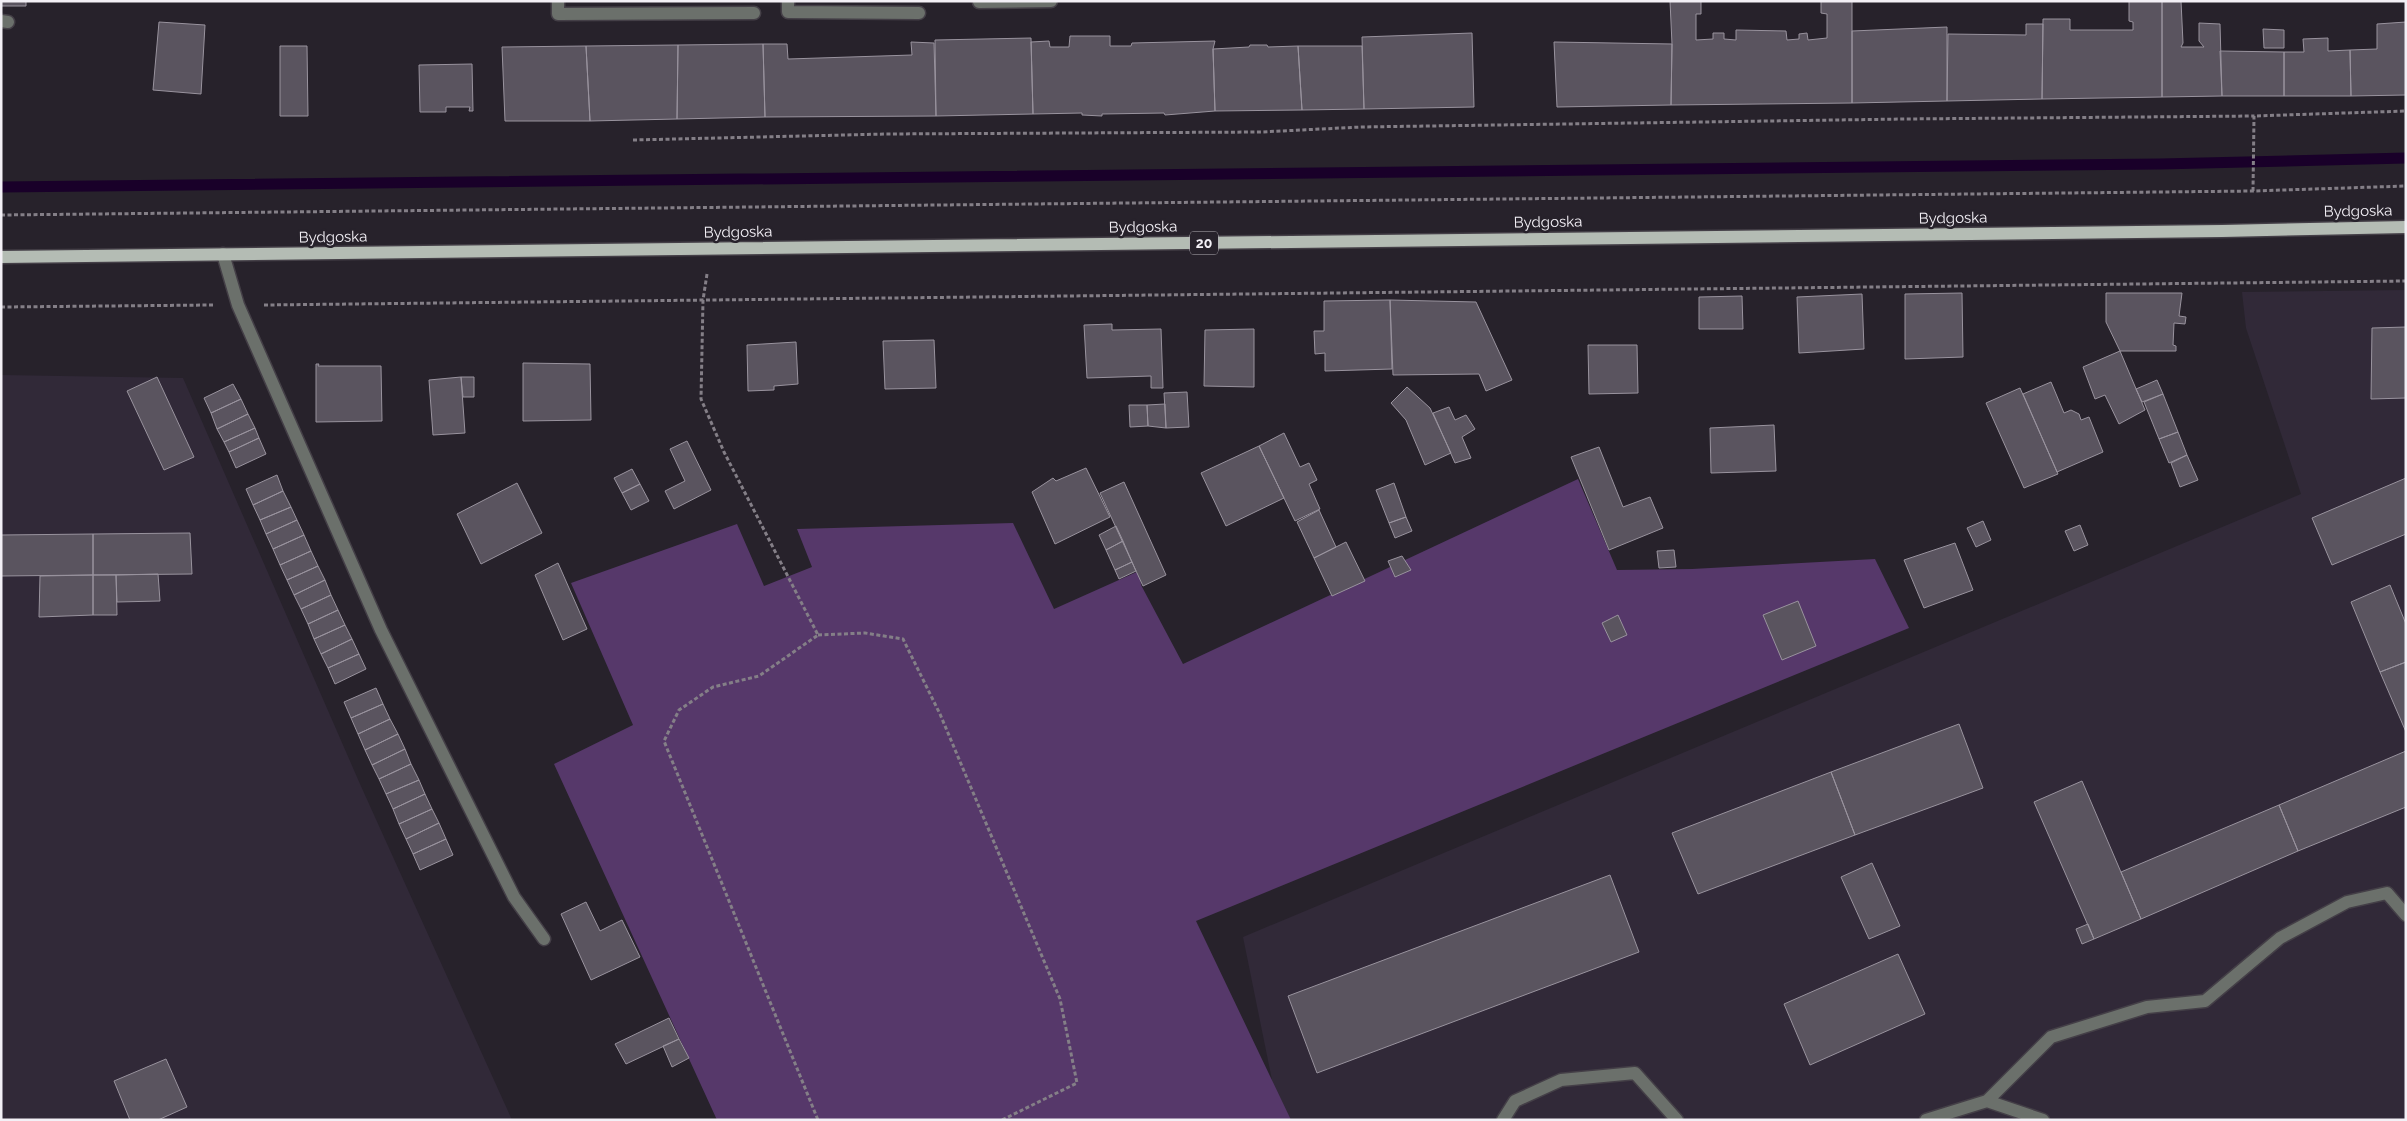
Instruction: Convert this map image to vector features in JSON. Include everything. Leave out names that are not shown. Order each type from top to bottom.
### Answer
[{"type":"main road","name":"Bydgoska","points":[[1,257],[2222,231],[2406,226]]},
{"type":"street","points":[[558,1],[558,14],[754,13]]},
{"type":"street","points":[[788,1],[788,12],[919,13]]},
{"type":"street","points":[[979,2],[1051,1]]},
{"type":"street","points":[[223,254],[238,305],[381,630],[514,897],[544,939]]},
{"type":"street","points":[[1926,1120],[1987,1101],[2051,1037],[2147,1007],[2205,1001],[2280,938],[2347,902],[2387,893],[2406,915]]},
{"type":"street","points":[[1504,1120],[1515,1101],[1561,1080],[1635,1073],[1677,1120]]},
{"type":"street","points":[[1987,1101],[2043,1120]]},
{"type":"path","points":[[633,140],[886,134],[1261,132],[1361,127],[2254,116],[2406,111]]},
{"type":"path","points":[[2253,191],[2254,116]]},
{"type":"path","points":[[1,215],[2253,191],[2406,186]]},
{"type":"path","points":[[710,248],[703,300],[701,399],[724,452],[818,635]]},
{"type":"path","points":[[1,307],[2406,282]]},
{"type":"path","points":[[818,1120],[664,741],[679,710],[713,687],[760,676],[818,635],[864,633],[903,639],[940,714],[1060,999],[1077,1083],[1002,1120]]},
{"type":"shaded area","points":[[2406,290],[2406,1120],[1201,1120],[1273,1085],[1243,937],[2301,494],[2246,328],[2242,292]]},
{"type":"shaded area","points":[[1,375],[183,378],[360,784],[512,1120],[1,1120]]},
{"type":"shaded area","points":[[1578,479],[1617,570],[1692,569],[1875,559],[1909,628],[1196,921],[1291,1120],[717,1120],[554,764],[633,725],[571,583],[737,524],[764,586],[812,567],[797,529],[1013,523],[1054,609],[1139,571],[1141,585],[1183,664]]},
{"type":"building","points":[[1,1],[26,1],[26,6],[1,6]]},
{"type":"building","points":[[1670,1],[1701,1],[1701,14],[1696,14],[1696,40],[1713,39],[1713,33],[1724,33],[1724,39],[1736,40],[1736,30],[1786,31],[1787,40],[1799,39],[1799,34],[1807,33],[1808,40],[1827,38],[1827,14],[1821,13],[1821,1],[1852,1],[1852,103],[1671,105],[1672,44]]},
{"type":"building","points":[[2129,1],[2162,1],[2162,97],[2042,99],[2043,19],[2070,19],[2070,30],[2133,30],[2133,22],[2129,21]]},
{"type":"building","points":[[2162,1],[2181,1],[2183,43],[2181,47],[2204,47],[2199,41],[2199,23],[2220,24],[2222,96],[2162,97]]},
{"type":"building","points":[[159,22],[205,25],[201,94],[153,90]]},
{"type":"building","points":[[2406,22],[2406,95],[2351,96],[2350,50],[2377,49],[2377,24]]},
{"type":"building","points":[[2026,24],[2043,24],[2042,99],[1947,101],[1948,34],[2026,35]]},
{"type":"building","points":[[1947,27],[1947,101],[1852,103],[1852,31]]},
{"type":"building","points":[[2263,29],[2284,30],[2284,48],[2264,48]]},
{"type":"building","points":[[1472,33],[1474,107],[1364,109],[1362,37]]},
{"type":"building","points":[[1070,36],[1110,36],[1110,46],[1131,46],[1132,43],[1215,41],[1213,49],[1215,111],[1165,115],[1164,113],[1102,114],[1102,116],[1082,115],[1082,113],[1033,114],[1031,42],[1049,41],[1050,47],[1069,47]]},
{"type":"building","points":[[1031,38],[1033,114],[936,116],[935,40]]},
{"type":"building","points":[[2328,38],[2328,51],[2350,50],[2351,96],[2284,96],[2284,52],[2304,52],[2303,39]]},
{"type":"building","points":[[911,42],[934,43],[936,116],[765,117],[763,44],[787,44],[788,59],[912,55]]},
{"type":"building","points":[[1554,42],[1672,44],[1671,105],[1557,107]]},
{"type":"building","points":[[763,44],[765,117],[677,119],[678,45]]},
{"type":"building","points":[[678,45],[677,119],[590,121],[586,46]]},
{"type":"building","points":[[1250,45],[1267,45],[1268,47],[1298,46],[1302,110],[1215,111],[1213,49],[1249,47]]},
{"type":"building","points":[[280,46],[307,46],[308,116],[280,116]]},
{"type":"building","points":[[586,46],[590,121],[505,121],[502,47]]},
{"type":"building","points":[[1298,46],[1362,46],[1364,109],[1302,110]]},
{"type":"building","points":[[2220,51],[2284,52],[2284,96],[2222,96]]},
{"type":"building","points":[[472,64],[473,111],[469,111],[470,107],[446,107],[446,112],[420,112],[419,65]]},
{"type":"building","points":[[1962,293],[1963,357],[1905,359],[1905,294]]},
{"type":"building","points":[[2106,293],[2182,293],[2179,316],[2186,317],[2185,324],[2174,323],[2173,345],[2176,346],[2176,351],[2120,351],[2106,322]]},
{"type":"building","points":[[1862,294],[1864,349],[1799,353],[1797,297]]},
{"type":"building","points":[[1742,296],[1743,329],[1699,329],[1699,297]]},
{"type":"building","points":[[1390,300],[1476,302],[1512,380],[1486,391],[1479,374],[1393,375]]},
{"type":"building","points":[[1390,300],[1392,369],[1325,371],[1325,353],[1315,354],[1314,331],[1324,331],[1324,301]]},
{"type":"building","points":[[1112,324],[1112,330],[1161,329],[1163,388],[1151,388],[1151,376],[1087,378],[1084,325]]},
{"type":"building","points":[[2406,327],[2406,398],[2371,399],[2372,328]]},
{"type":"building","points":[[1254,329],[1254,387],[1204,386],[1205,330]]},
{"type":"building","points":[[934,340],[936,388],[885,389],[883,341]]},
{"type":"building","points":[[796,342],[798,384],[774,386],[774,390],[748,391],[747,345]]},
{"type":"building","points":[[1588,345],[1637,345],[1638,393],[1589,394]]},
{"type":"building","points":[[2120,351],[2145,410],[2119,424],[2105,395],[2095,399],[2083,367]]},
{"type":"building","points":[[523,363],[590,364],[591,420],[523,421]]},
{"type":"building","points":[[316,364],[319,364],[318,366],[381,366],[382,421],[316,422]]},
{"type":"building","points":[[157,377],[194,457],[164,470],[127,391]]},
{"type":"building","points":[[461,377],[474,377],[474,397],[463,397]]},
{"type":"building","points":[[461,377],[465,433],[433,435],[429,380]]},
{"type":"building","points":[[2157,380],[2163,394],[2142,402],[2136,389]]},
{"type":"building","points":[[2051,382],[2064,413],[2071,410],[2079,414],[2081,420],[2089,417],[2103,452],[2057,472],[2023,394]]},
{"type":"building","points":[[233,384],[241,399],[211,413],[204,398]]},
{"type":"building","points":[[1407,387],[1430,408],[1451,453],[1425,465],[1406,420],[1391,403]]},
{"type":"building","points":[[2020,388],[2058,474],[2024,488],[1986,403]]},
{"type":"building","points":[[1187,392],[1189,427],[1166,428],[1164,393]]},
{"type":"building","points":[[2163,394],[2178,432],[2159,439],[2144,402]]},
{"type":"building","points":[[241,399],[248,414],[217,429],[211,413]]},
{"type":"building","points":[[1165,404],[1166,428],[1148,426],[1147,405]]},
{"type":"building","points":[[1129,405],[1147,405],[1148,426],[1130,427]]},
{"type":"building","points":[[1449,407],[1455,420],[1466,415],[1475,429],[1462,437],[1471,458],[1455,463],[1433,413]]},
{"type":"building","points":[[248,414],[255,428],[224,442],[217,429]]},
{"type":"building","points":[[1774,425],[1776,471],[1711,473],[1710,428]]},
{"type":"building","points":[[255,428],[259,438],[229,452],[224,442]]},
{"type":"building","points":[[2178,432],[2187,455],[2169,463],[2159,439]]},
{"type":"building","points":[[1284,433],[1300,467],[1309,463],[1317,480],[1309,484],[1320,509],[1295,521],[1259,446]]},
{"type":"building","points":[[259,438],[266,454],[236,468],[229,452]]},
{"type":"building","points":[[687,441],[711,490],[674,509],[665,491],[685,481],[670,449]]},
{"type":"building","points":[[1259,446],[1284,498],[1226,526],[1201,473]]},
{"type":"building","points":[[1599,447],[1623,507],[1650,497],[1663,528],[1609,550],[1571,457]]},
{"type":"building","points":[[2187,455],[2198,480],[2180,487],[2171,463]]},
{"type":"building","points":[[1086,468],[1110,517],[1055,544],[1032,492],[1053,478],[1056,481]]},
{"type":"building","points":[[632,469],[640,484],[622,493],[614,478]]},
{"type":"building","points":[[277,475],[283,491],[253,505],[246,489]]},
{"type":"building","points":[[2406,478],[2406,534],[2332,565],[2312,518]]},
{"type":"building","points":[[1124,482],[1166,575],[1143,586],[1100,493]]},
{"type":"building","points":[[517,483],[542,533],[481,564],[457,514]]},
{"type":"building","points":[[1394,483],[1406,517],[1389,523],[1376,490]]},
{"type":"building","points":[[640,484],[649,501],[631,510],[622,493]]},
{"type":"building","points":[[283,491],[291,507],[260,520],[253,505]]},
{"type":"building","points":[[291,507],[297,520],[266,534],[260,520]]},
{"type":"building","points":[[1319,510],[1336,547],[1314,558],[1297,522]]},
{"type":"building","points":[[1406,517],[1412,531],[1395,538],[1389,523]]},
{"type":"building","points":[[297,520],[304,535],[273,549],[266,534]]},
{"type":"building","points":[[1983,521],[1991,540],[1976,547],[1967,528]]},
{"type":"building","points":[[2080,525],[2088,545],[2074,551],[2065,531]]},
{"type":"building","points":[[1116,526],[1123,541],[1106,550],[1099,535]]},
{"type":"building","points":[[190,533],[192,574],[93,575],[93,534]]},
{"type":"building","points":[[93,534],[93,575],[1,576],[1,535]]},
{"type":"building","points":[[304,535],[311,551],[280,565],[273,549]]},
{"type":"building","points":[[1123,541],[1132,562],[1115,570],[1106,550]]},
{"type":"building","points":[[1346,542],[1365,581],[1332,596],[1314,558]]},
{"type":"building","points":[[1955,543],[1973,590],[1924,608],[1904,560]]},
{"type":"building","points":[[1674,550],[1676,567],[1659,568],[1657,551]]},
{"type":"building","points":[[311,551],[318,566],[287,580],[280,565]]},
{"type":"building","points":[[1402,556],[1411,570],[1395,577],[1388,561]]},
{"type":"building","points":[[1132,562],[1136,571],[1119,579],[1115,570]]},
{"type":"building","points":[[558,563],[587,629],[563,640],[535,575]]},
{"type":"building","points":[[318,566],[325,580],[294,595],[287,580]]},
{"type":"building","points":[[158,574],[160,601],[117,602],[116,575]]},
{"type":"building","points":[[93,575],[93,615],[39,617],[40,576]]},
{"type":"building","points":[[93,575],[116,575],[117,615],[93,615]]},
{"type":"building","points":[[325,580],[331,595],[301,609],[294,595]]},
{"type":"building","points":[[2390,585],[2406,624],[2406,662],[2380,672],[2351,602]]},
{"type":"building","points":[[331,595],[338,610],[308,624],[301,609]]},
{"type":"building","points":[[1798,601],[1816,646],[1782,660],[1763,615]]},
{"type":"building","points":[[338,610],[345,625],[314,639],[308,624]]},
{"type":"building","points":[[1618,615],[1627,635],[1611,642],[1602,623]]},
{"type":"building","points":[[345,625],[352,639],[321,654],[314,639]]},
{"type":"building","points":[[352,639],[359,654],[328,668],[321,654]]},
{"type":"building","points":[[359,654],[366,669],[335,684],[328,668]]},
{"type":"building","points":[[2406,662],[2406,732],[2380,672]]},
{"type":"building","points":[[376,688],[383,704],[351,718],[344,702]]},
{"type":"building","points":[[383,704],[390,719],[358,734],[351,718]]},
{"type":"building","points":[[390,719],[398,734],[365,750],[358,734]]},
{"type":"building","points":[[1959,724],[1983,788],[1855,835],[1831,772]]},
{"type":"building","points":[[398,734],[405,749],[372,765],[365,750]]},
{"type":"building","points":[[405,749],[411,764],[379,779],[372,765]]},
{"type":"building","points":[[2406,751],[2406,807],[2298,851],[2279,805]]},
{"type":"building","points":[[411,764],[419,780],[386,794],[379,779]]},
{"type":"building","points":[[1831,772],[1855,835],[1698,894],[1672,833]]},
{"type":"building","points":[[419,780],[425,794],[393,809],[386,794]]},
{"type":"building","points":[[2082,781],[2141,919],[2094,939],[2034,802]]},
{"type":"building","points":[[425,794],[432,809],[399,824],[393,809]]},
{"type":"building","points":[[2279,805],[2298,851],[2141,919],[2121,872]]},
{"type":"building","points":[[432,809],[439,823],[406,839],[399,824]]},
{"type":"building","points":[[439,823],[446,839],[413,854],[406,839]]},
{"type":"building","points":[[446,839],[453,855],[420,870],[413,854]]},
{"type":"building","points":[[1872,863],[1900,926],[1869,939],[1841,877]]},
{"type":"building","points":[[1610,875],[1639,952],[1317,1073],[1288,996]]},
{"type":"building","points":[[586,902],[600,931],[622,920],[640,957],[591,980],[561,914]]},
{"type":"building","points":[[2088,924],[2094,939],[2082,944],[2076,929]]},
{"type":"building","points":[[1898,954],[1925,1014],[1810,1065],[1784,1004]]},
{"type":"building","points":[[669,1018],[679,1039],[626,1064],[615,1044]]},
{"type":"building","points":[[679,1039],[689,1058],[672,1067],[663,1046]]},
{"type":"building","points":[[166,1059],[187,1107],[158,1120],[130,1120],[114,1081]]},
{"type":"waterway","points":[[1,187],[2160,164],[2406,158]]}]
